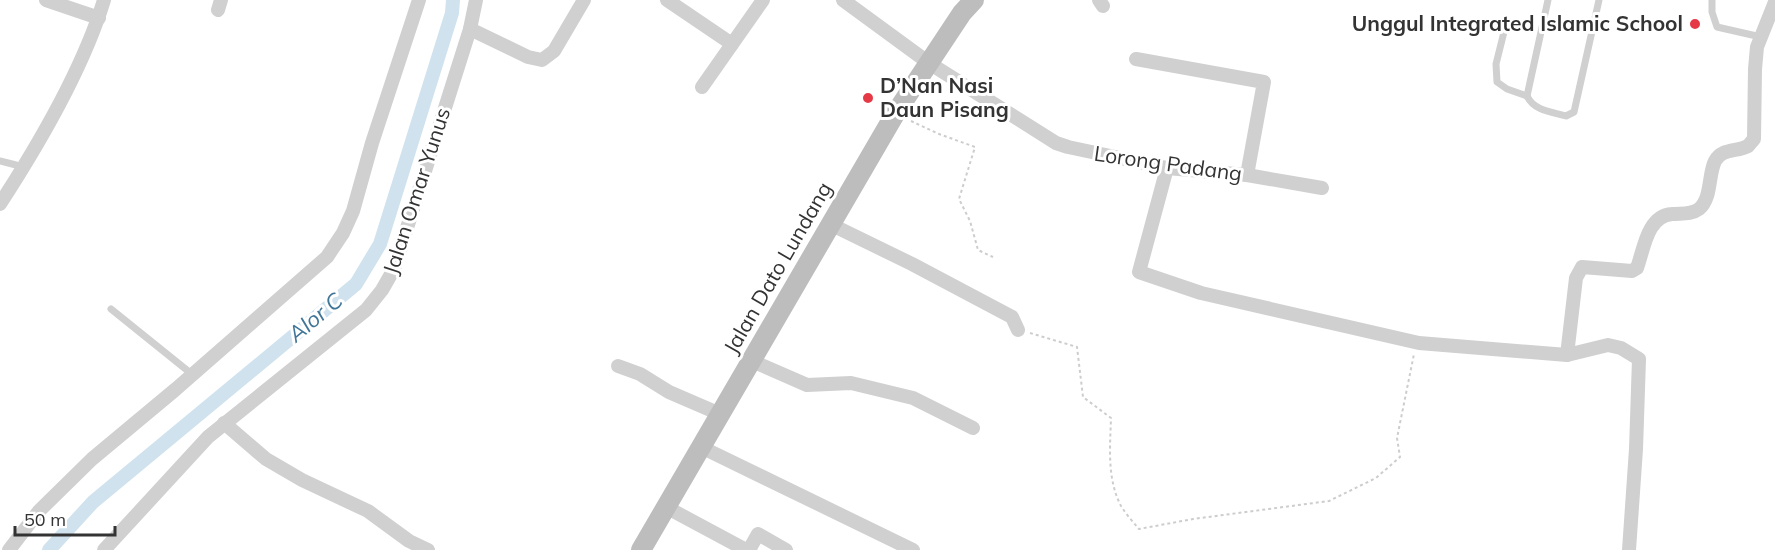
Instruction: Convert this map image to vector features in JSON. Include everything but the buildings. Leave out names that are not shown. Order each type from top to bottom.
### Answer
[{"type":"main road","name":"Jalan Dato Lundang","points":[[641,550],[895,114],[968,4]]},
{"type":"street","points":[[46,0],[99,18]]},
{"type":"street","points":[[0,204],[23,170],[87,49],[104,0]]},
{"type":"street","points":[[9,550],[39,511],[92,459],[193,375],[327,257],[344,233],[353,211],[372,142],[419,0]]},
{"type":"street","name":"Jalan Omar Yunus","points":[[104,550],[208,437],[366,310],[382,290],[394,269],[411,220],[470,29],[476,0]]},
{"type":"street","points":[[470,29],[528,57],[542,60],[554,51],[584,0]]},
{"type":"street","points":[[667,0],[732,44]]},
{"type":"street","points":[[702,87],[763,0]]},
{"type":"street","name":"Lorong Padang","points":[[843,0],[929,63],[1056,142],[1080,150],[1167,168],[1247,175],[1322,188]]},
{"type":"street","points":[[1567,355],[1576,278],[1582,267],[1632,271],[1637,268],[1652,225],[1659,217],[1668,214],[1692,213],[1698,209],[1705,203],[1716,160],[1726,152],[1748,146],[1754,139],[1757,47],[1775,2]]},
{"type":"street","points":[[1136,59],[1264,82],[1247,175]]},
{"type":"street","points":[[1167,168],[1139,272],[1229,301],[1416,343],[1567,355],[1608,345],[1621,348],[1640,359],[1629,550]]},
{"type":"street","points":[[831,224],[1012,316],[1018,330]]},
{"type":"street","points":[[752,361],[807,385],[851,383],[914,398],[973,428]]},
{"type":"street","points":[[618,366],[640,374],[669,392],[720,414]]},
{"type":"street","points":[[224,423],[266,459],[302,480],[368,511],[409,541],[428,550]]},
{"type":"street","points":[[701,447],[913,550]]},
{"type":"street","points":[[666,507],[748,550],[758,534],[786,550]]},
{"type":"lane","points":[[1548,0],[1527,96],[1530,103],[1539,109],[1566,116],[1574,112],[1599,0]]},
{"type":"lane","points":[[1712,0],[1712,12],[1717,27],[1761,37]]},
{"type":"lane","points":[[1506,24],[1496,64],[1497,82],[1507,89],[1527,96]]},
{"type":"lane","points":[[0,161],[16,165],[23,170]]},
{"type":"lane","points":[[111,309],[193,375]]},
{"type":"path","points":[[895,114],[975,147],[959,199],[970,221],[978,250],[993,257]]},
{"type":"path","points":[[1018,330],[1077,347],[1083,397],[1111,418],[1110,464],[1115,488],[1122,508],[1139,529],[1192,519],[1329,501],[1376,478],[1400,457],[1397,438],[1416,343]]},
{"type":"waterway","name":"Alor C","points":[[49,550],[93,502],[356,284],[380,244],[452,13],[453,0]]},
{"type":"place","name":"Unggul Integrated Islamic School","points":[[1695,24]]},
{"type":"place","name":"D’Nan Nasi Daun Pisang","points":[[868,98]]}]
